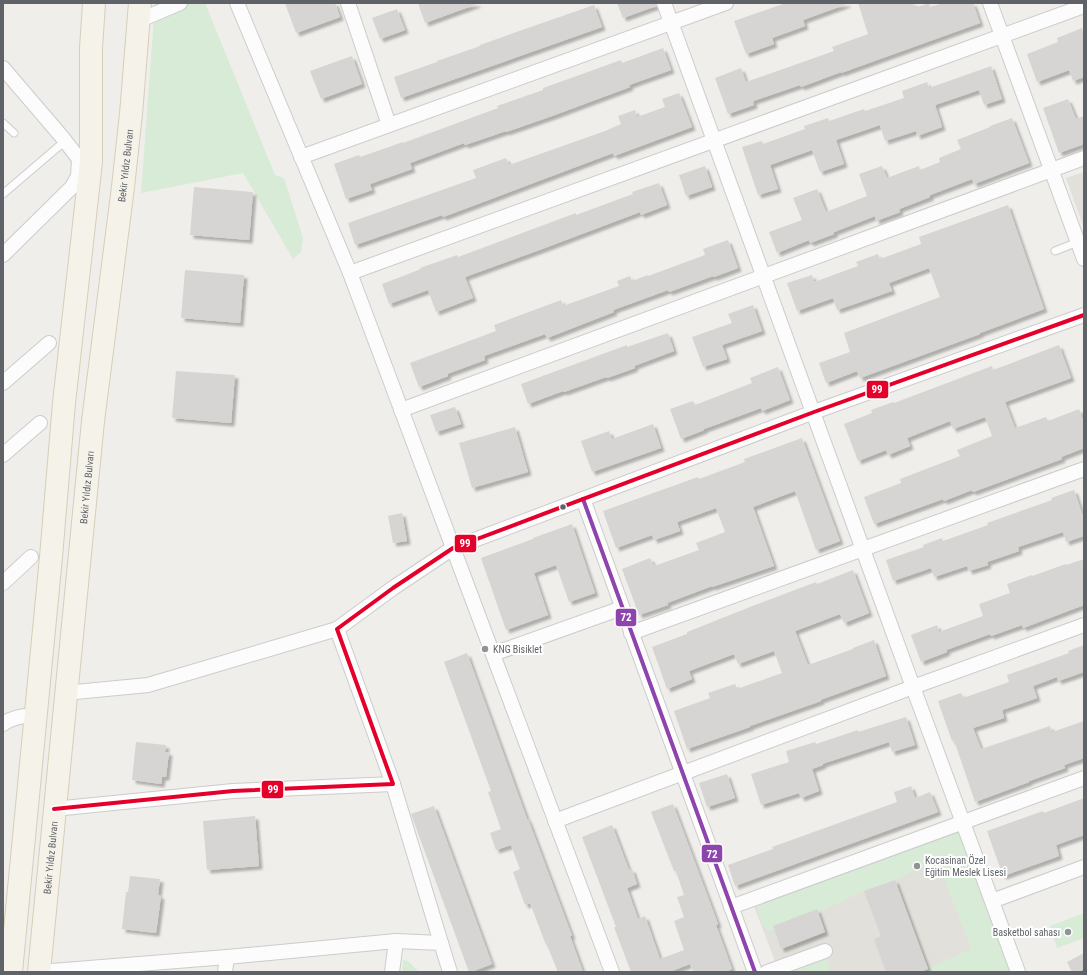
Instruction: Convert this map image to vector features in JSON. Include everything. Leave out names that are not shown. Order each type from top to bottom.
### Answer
[{"type":"main road","points":[[11,972],[51,557],[85,160],[94,3]]},
{"type":"main road","name":"Bekir Yıldız Bulvarı","points":[[38,972],[93,421],[131,114],[139,12]]},
{"type":"street","points":[[139,12],[180,3]]},
{"type":"street","points":[[237,3],[350,273],[612,972]]},
{"type":"street","points":[[349,3],[389,125]]},
{"type":"street","points":[[664,3],[1018,972]]},
{"type":"street","points":[[301,156],[726,3]]},
{"type":"street","points":[[990,3],[1084,259]]},
{"type":"street","points":[[350,273],[1084,6]]},
{"type":"street","points":[[3,68],[65,141],[85,160],[72,187],[3,255]]},
{"type":"street","points":[[401,410],[1084,158]]},
{"type":"street","points":[[65,693],[148,684],[337,629],[393,588],[453,548],[814,412],[1084,314]]},
{"type":"street","points":[[3,383],[49,343]]},
{"type":"street","points":[[3,455],[40,423]]},
{"type":"street","points":[[631,633],[1084,469]]},
{"type":"street","points":[[583,499],[755,972]]},
{"type":"street","points":[[3,583],[31,557]]},
{"type":"street","points":[[493,654],[622,608]]},
{"type":"street","points":[[556,820],[1084,625]]},
{"type":"street","points":[[337,629],[393,784],[450,972]]},
{"type":"street","points":[[3,724],[8,720],[21,716],[36,716]]},
{"type":"street","points":[[731,907],[1084,778]]},
{"type":"street","points":[[54,809],[233,791],[393,784]]},
{"type":"street","points":[[992,901],[1084,867]]},
{"type":"street","points":[[38,972],[396,941],[441,943]]},
{"type":"street","points":[[392,972],[396,941]]},
{"type":"street","points":[[767,972],[825,951]]},
{"type":"street","points":[[225,972],[227,956]]},
{"type":"lane","points":[[3,123],[14,133]]},
{"type":"lane","points":[[3,194],[65,141]]},
{"type":"lane","points":[[1054,251],[1078,242]]},
{"type":"shaded area","points":[[1084,172],[1084,228],[1066,178]]},
{"type":"shaded area","name":"Kocasinan Özel Eğitim Meslek Lisesi","points":[[962,827],[1016,972],[779,972],[754,906]]},
{"type":"green space","points":[[155,3],[205,3],[275,175],[284,178],[303,238],[301,252],[293,259],[243,173],[141,193]]},
{"type":"green space","points":[[962,827],[1016,972],[920,972],[971,949],[937,860],[895,880],[864,891],[812,915],[769,931],[763,926],[756,905]]},
{"type":"green space","name":"Basketbol sahası","points":[[1084,913],[1084,938],[1057,948],[1050,926]]},
{"type":"green space","points":[[826,957],[831,972],[788,972]]},
{"type":"green space","points":[[403,960],[408,961],[419,972],[402,972]]},
{"type":"building","points":[[285,3],[335,3],[340,17],[296,33]]},
{"type":"building","points":[[418,3],[477,3],[477,4],[425,23]]},
{"type":"building","points":[[617,3],[656,3],[656,6],[623,18]]},
{"type":"building","points":[[786,3],[847,4],[803,20],[805,26],[772,38],[774,44],[746,54],[734,21]]},
{"type":"building","points":[[858,3],[914,3],[915,8],[929,3],[930,7],[943,3],[973,3],[980,23],[801,87],[800,85],[753,101],[754,105],[728,114],[715,78],[741,68],[746,82],[834,51],[832,47],[868,34]]},
{"type":"building","points":[[594,5],[602,27],[401,98],[394,77]]},
{"type":"building","points":[[397,9],[405,30],[380,39],[372,18]]},
{"type":"building","points":[[1082,28],[1084,34],[1084,77],[1073,81],[1069,70],[1037,82],[1027,54],[1058,42],[1057,38]]},
{"type":"building","points":[[663,48],[671,70],[552,116],[465,145],[464,143],[410,163],[412,169],[370,184],[372,190],[346,199],[334,164],[359,155],[360,157],[403,143],[498,108],[497,106],[543,90],[543,88],[621,60],[622,63]]},
{"type":"building","points":[[352,56],[362,84],[321,99],[310,71]]},
{"type":"building","points":[[991,66],[1002,99],[984,105],[979,90],[935,105],[942,127],[917,136],[916,131],[885,141],[880,125],[836,140],[844,164],[820,172],[812,150],[770,165],[778,189],[758,195],[742,147],[762,141],[763,144],[805,129],[804,126],[828,118],[829,121],[864,109],[865,111],[904,98],[902,91],[927,82],[929,88]]},
{"type":"building","points":[[679,93],[692,127],[614,156],[613,153],[443,217],[442,215],[355,245],[348,223],[476,178],[473,170],[506,158],[509,165],[605,131],[621,124],[618,116],[635,110],[637,117],[665,107],[662,99]]},
{"type":"building","points":[[1068,99],[1076,119],[1084,116],[1084,144],[1059,153],[1043,108]]},
{"type":"building","points":[[1012,118],[1029,163],[974,184],[972,179],[899,209],[900,212],[876,221],[875,216],[834,232],[834,234],[810,243],[809,240],[777,253],[769,232],[802,220],[793,198],[817,189],[826,212],[867,196],[859,174],[882,166],[887,178],[919,166],[920,170],[940,162],[939,158],[961,149],[957,140]]},
{"type":"building","points":[[705,166],[712,187],[686,196],[679,175]]},
{"type":"building","points":[[659,183],[667,205],[641,215],[640,212],[465,277],[473,298],[436,312],[428,290],[389,304],[382,284],[421,269],[420,268],[457,255],[458,257],[576,213],[576,215],[633,194],[632,192]]},
{"type":"building","points":[[194,187],[253,192],[249,240],[190,235]]},
{"type":"building","points":[[1008,205],[1044,309],[860,378],[857,371],[826,383],[819,363],[850,352],[844,333],[940,297],[929,268],[889,283],[892,291],[837,310],[833,298],[797,311],[787,283],[812,275],[814,282],[858,266],[856,262],[878,254],[880,259],[921,244],[919,237]]},
{"type":"building","points":[[728,240],[738,268],[669,292],[668,290],[613,310],[614,312],[547,338],[545,334],[484,356],[485,360],[447,374],[448,376],[419,387],[410,363],[496,331],[494,325],[561,300],[563,306],[619,286],[617,281],[630,276],[632,281],[705,255],[703,249]]},
{"type":"building","points":[[185,270],[244,275],[240,323],[181,318]]},
{"type":"building","points":[[753,305],[762,331],[722,345],[727,359],[703,367],[692,337],[732,323],[728,314]]},
{"type":"building","points":[[668,333],[674,351],[634,366],[635,368],[528,404],[521,384],[627,345],[627,347]]},
{"type":"building","points":[[1059,345],[1071,378],[1005,402],[1015,428],[1046,417],[1048,421],[1079,409],[1084,423],[1084,448],[1061,457],[1062,459],[973,492],[972,490],[944,501],[943,499],[874,524],[864,497],[901,483],[900,479],[960,456],[957,450],[992,436],[985,417],[953,429],[950,421],[907,438],[910,446],[888,455],[886,450],[858,461],[844,424],[872,413],[871,410],[893,402],[894,403],[992,366],[993,370]]},
{"type":"building","points":[[778,367],[790,400],[762,411],[761,408],[681,439],[670,409],[693,401],[695,405],[752,383],[750,378]]},
{"type":"building","points":[[176,371],[235,375],[231,423],[172,418]]},
{"type":"building","points":[[455,407],[461,424],[436,432],[430,415]]},
{"type":"building","points":[[653,424],[661,448],[592,472],[581,441],[609,431],[612,439]]},
{"type":"building","points":[[515,427],[528,472],[472,488],[459,443]]},
{"type":"building","points":[[802,438],[840,541],[816,550],[795,491],[753,507],[774,566],[712,586],[667,603],[668,605],[639,615],[622,569],[650,558],[654,566],[699,550],[696,543],[725,532],[716,508],[677,522],[680,531],[654,540],[652,535],[616,548],[603,511],[698,477],[699,479],[745,462],[744,459]]},
{"type":"building","points":[[1074,490],[1084,519],[1084,536],[1066,542],[1063,532],[1018,547],[1019,551],[987,562],[988,565],[969,571],[967,566],[934,577],[931,568],[893,581],[886,560],[924,547],[923,545],[942,538],[943,541],[988,525],[987,523],[1052,500],[1051,498]]},
{"type":"building","points":[[402,513],[407,541],[393,543],[388,516]]},
{"type":"building","points":[[572,524],[595,593],[569,602],[556,565],[534,573],[548,615],[506,630],[481,558]]},
{"type":"building","points":[[1084,559],[1084,605],[1023,628],[1022,625],[991,636],[990,634],[946,650],[947,652],[921,662],[911,635],[937,625],[939,632],[983,616],[979,604],[1010,593],[1007,584]]},
{"type":"building","points":[[853,570],[869,613],[844,623],[840,614],[795,631],[808,665],[874,640],[886,676],[687,749],[674,711],[710,698],[708,693],[735,684],[737,689],[782,673],[774,651],[738,664],[734,654],[689,671],[692,679],[667,689],[652,647],[755,605]]},
{"type":"building","points":[[1084,645],[1084,672],[1058,681],[1057,677],[1033,686],[1037,698],[1002,710],[1004,718],[973,728],[981,749],[1050,726],[1052,732],[1084,721],[1084,758],[1064,765],[1065,768],[975,802],[954,740],[952,741],[938,701],[961,693],[963,698],[1009,682],[1007,675],[1069,653],[1068,651]]},
{"type":"building","points":[[467,653],[527,819],[572,936],[570,936],[583,972],[558,972],[530,903],[525,905],[513,872],[520,869],[511,845],[496,850],[490,833],[501,829],[488,792],[491,791],[444,662]]},
{"type":"building","points":[[906,717],[915,745],[892,752],[889,742],[822,764],[823,765],[812,769],[819,791],[801,798],[799,793],[761,805],[751,774],[789,762],[786,751],[815,742],[816,744],[858,730],[858,732]]},
{"type":"building","points":[[136,742],[166,745],[165,752],[169,752],[166,777],[162,777],[161,784],[132,780]]},
{"type":"building","points":[[727,774],[735,798],[707,807],[699,783]]},
{"type":"building","points":[[911,786],[915,798],[930,792],[938,812],[735,886],[728,865],[773,849],[772,847],[897,802],[894,792]]},
{"type":"building","points":[[1084,798],[1084,835],[1056,845],[1059,856],[1003,876],[987,831],[1043,811],[1044,813]]},
{"type":"building","points":[[673,804],[718,924],[716,925],[732,969],[725,972],[693,972],[690,964],[669,972],[631,972],[614,927],[616,927],[582,837],[612,825],[629,870],[632,869],[637,884],[627,888],[638,919],[645,916],[660,959],[684,950],[674,921],[684,917],[677,897],[684,895],[676,871],[674,871],[651,812]]},
{"type":"building","points":[[434,806],[492,964],[471,972],[469,972],[411,814]]},
{"type":"building","points":[[255,816],[259,866],[207,870],[203,821]]},
{"type":"building","points":[[130,876],[160,879],[158,895],[161,896],[156,933],[122,929],[126,892],[128,892]]},
{"type":"building","points":[[895,880],[928,969],[920,972],[886,972],[874,939],[881,936],[864,891]]},
{"type":"building","points":[[817,909],[825,932],[781,949],[773,926]]},
{"type":"building","points":[[1084,953],[1084,969],[1078,972],[1072,972],[1067,962]]},
{"type":"transit line","name":"99","points":[[54,809],[233,791],[393,784],[337,629],[393,588],[453,548],[814,412],[1084,315]]},
{"type":"transit line","name":"72","points":[[583,499],[755,972]]},
{"type":"place","name":"KNG Bisiklet","points":[[485,649]]},
{"type":"place","name":"Kocasinan Özel Eğitim Meslek Lisesi","points":[[917,866]]},
{"type":"place","name":"Basketbol sahası","points":[[1068,932]]}]
